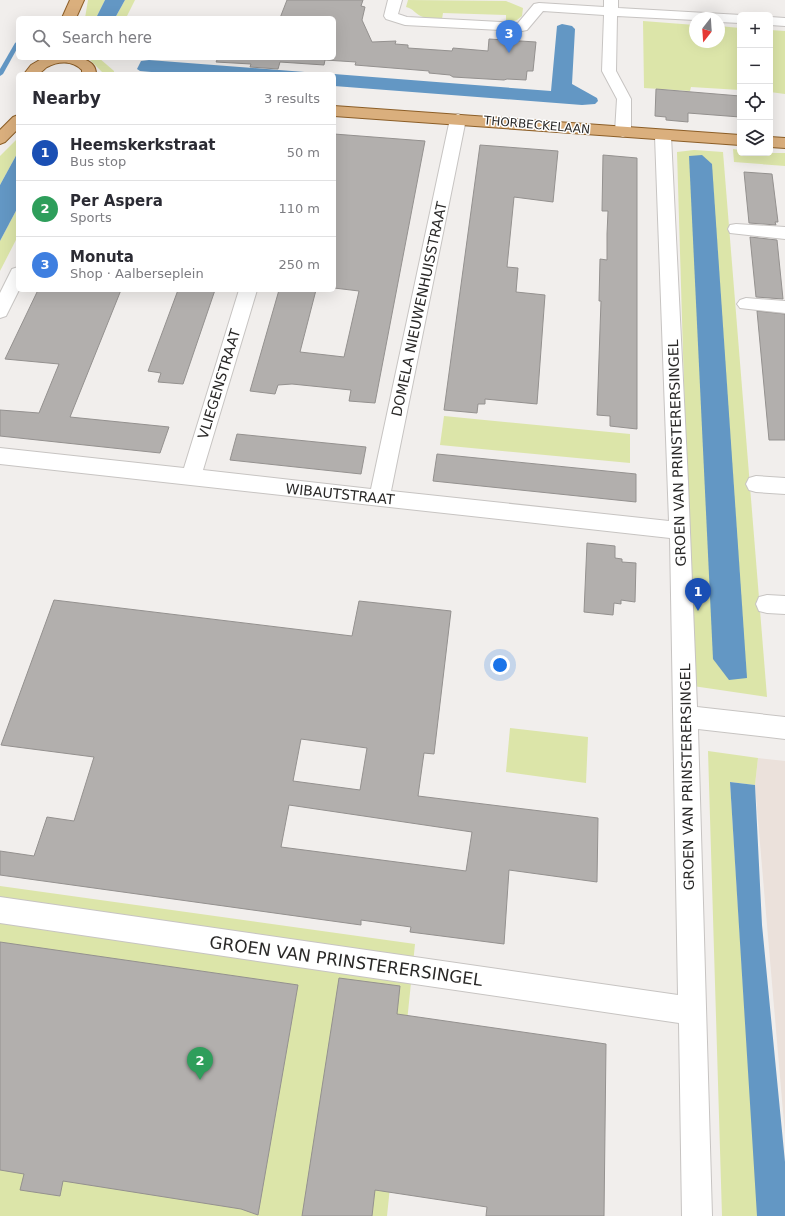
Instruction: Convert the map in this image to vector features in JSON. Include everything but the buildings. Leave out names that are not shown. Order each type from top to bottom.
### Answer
[{"type":"main road","points":[[70,16],[77,0]]},
{"type":"main road","points":[[33,72],[41,64],[55,60]]},
{"type":"main road","points":[[72,60],[81,62],[89,69],[89,72]]},
{"type":"main road","name":"THORBECKELAAN","points":[[336,111],[458,119],[663,136],[737,140]]},
{"type":"main road","points":[[0,138],[16,122]]},
{"type":"main road","points":[[773,142],[785,143]]},
{"type":"street","points":[[395,0],[392,16],[405,21],[522,27],[539,7],[612,5],[737,19]]},
{"type":"street","points":[[612,5],[609,71],[624,99],[623,132]]},
{"type":"street","points":[[773,21],[785,22]]},
{"type":"street","name":"DOMELA NIEUWENHUISSTRAAT","points":[[379,498],[458,119]]},
{"type":"street","name":"GROEN VAN PRINSTERERSINGEL","points":[[663,136],[680,532],[686,717],[691,1011],[697,1216]]},
{"type":"street","points":[[736,229],[785,233]]},
{"type":"street","points":[[0,312],[16,277]]},
{"type":"street","name":"VLIEGENSTRAAT","points":[[190,478],[247,292]]},
{"type":"street","points":[[746,304],[785,307]]},
{"type":"street","name":"WIBAUTSTRAAT","points":[[0,456],[680,532]]},
{"type":"street","points":[[756,484],[785,486]]},
{"type":"street","points":[[686,717],[785,728]]},
{"type":"street","name":"GROEN VAN PRINSTERERSINGEL","points":[[0,910],[691,1011]]},
{"type":"shaded area","points":[[758,758],[785,761],[785,1135],[755,785]]},
{"type":"green space","points":[[88,0],[105,0],[97,16],[85,16]]},
{"type":"green space","points":[[125,0],[135,0],[127,16],[116,16]]},
{"type":"green space","points":[[408,0],[506,1],[523,8],[522,16],[517,20],[506,23],[506,15],[443,13],[442,19],[427,19],[406,7]]},
{"type":"green space","points":[[643,21],[689,25],[689,48],[725,48],[725,27],[737,28],[737,90],[691,87],[690,91],[644,88]]},
{"type":"green space","points":[[773,30],[785,31],[785,94],[773,92]]},
{"type":"green space","points":[[90,60],[101,60],[114,71],[102,72]]},
{"type":"green space","points":[[16,140],[16,156],[0,185],[0,156]]},
{"type":"green space","points":[[733,149],[737,150],[737,156],[773,156],[773,153],[785,153],[785,166],[734,162]]},
{"type":"green space","points":[[694,150],[723,152],[767,697],[693,686],[677,152]]},
{"type":"green space","points":[[16,211],[16,240],[0,271],[0,241]]},
{"type":"green space","points":[[444,416],[630,434],[630,463],[440,445]]},
{"type":"green space","points":[[510,728],[588,737],[586,783],[506,772]]},
{"type":"green space","points":[[708,751],[758,758],[755,785],[730,782],[758,1216],[722,1216]]},
{"type":"green space","points":[[0,886],[415,944],[387,1216],[0,1216]]},
{"type":"water","points":[[105,0],[125,0],[116,16],[97,16]]},
{"type":"water","points":[[562,24],[572,26],[575,29],[572,84],[597,98],[598,101],[595,104],[582,105],[336,86],[336,74],[551,91],[557,26]]},
{"type":"water","points":[[149,60],[304,72],[151,72],[140,71],[137,69],[141,61]]},
{"type":"water","points":[[702,155],[712,164],[747,678],[729,680],[713,659],[689,156]]},
{"type":"water","points":[[16,156],[16,211],[0,241],[0,185]]},
{"type":"water","points":[[730,782],[755,785],[762,925],[785,1162],[785,1216],[757,1216]]},
{"type":"waterway","points":[[0,74],[16,46]]},
{"type":"place","name":"Monuta","points":[[509,53]]},
{"type":"place","name":"Heemskerkstraat","points":[[698,611]]},
{"type":"place","name":"Per Aspera","points":[[200,1080]]}]
